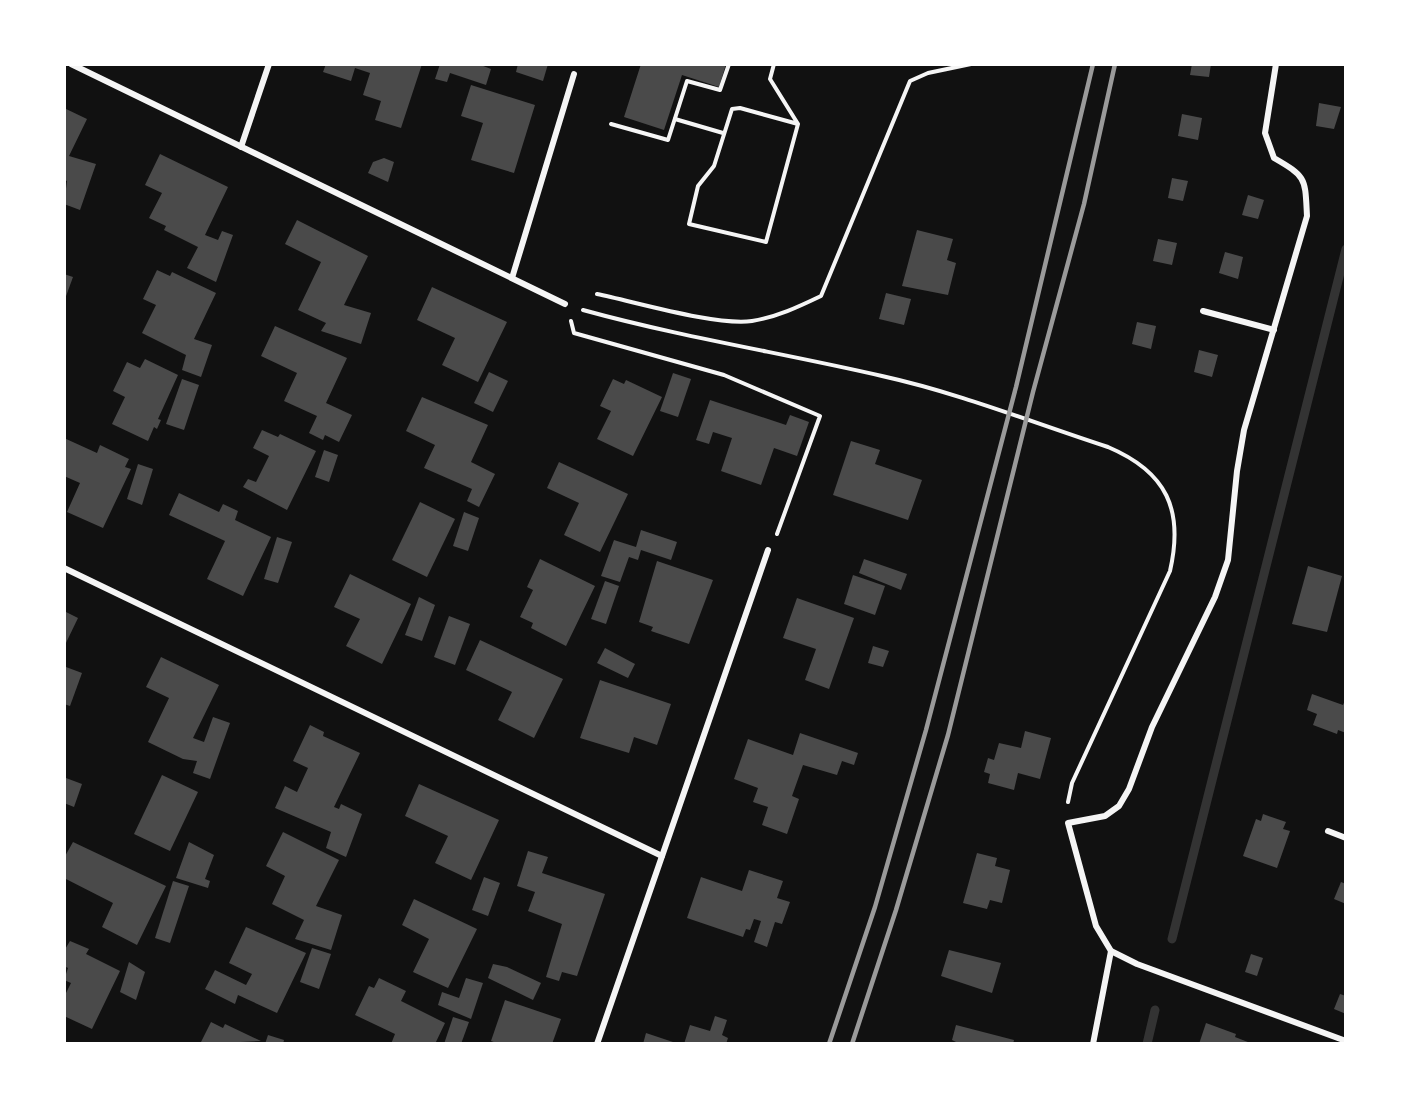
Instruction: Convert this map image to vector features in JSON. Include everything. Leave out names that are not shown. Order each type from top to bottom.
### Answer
[{"type":"street","points":[[70,64],[565,304]]},
{"type":"street","points":[[241,147],[268,64]]},
{"type":"street","points":[[1276,64],[1265,133],[1274,158],[1299,172],[1305,185],[1307,216],[1244,430],[1237,471],[1228,560],[1215,597],[1152,727],[1129,789],[1119,806],[1105,816],[1068,823],[1096,926],[1111,951],[1137,964],[1346,1041]]},
{"type":"street","points":[[512,278],[574,74]]},
{"type":"street","points":[[1203,311],[1274,330]]},
{"type":"street","points":[[597,1044],[768,550]]},
{"type":"street","points":[[64,568],[662,856]]},
{"type":"street","points":[[1328,831],[1346,838]]},
{"type":"street","points":[[1093,1044],[1111,951]]},
{"type":"path","points":[[611,124],[668,140],[687,81],[720,90],[729,64]]},
{"type":"path","points":[[774,64],[770,79],[798,124],[766,242],[762,243],[689,224],[698,186],[714,166],[729,113],[736,108],[798,124]]},
{"type":"path","points":[[597,294],[713,318],[750,321],[788,312],[821,296],[910,81],[927,73],[971,64]]},
{"type":"path","points":[[675,119],[723,133]]},
{"type":"path","points":[[565,304],[584,311],[694,337],[884,376],[1108,447],[1126,455],[1150,471],[1162,486],[1173,514],[1175,549],[1170,571],[1072,783],[1068,804],[1068,823]]},
{"type":"path","points":[[565,304],[574,333],[724,375],[820,416],[780,529],[768,550]]},
{"type":"building","points":[[326,64],[422,64],[401,128],[375,120],[381,101],[363,95],[370,73],[355,68],[351,81],[323,72]]},
{"type":"building","points":[[440,64],[478,64],[491,69],[486,85],[450,73],[447,82],[435,79]]},
{"type":"building","points":[[518,64],[548,64],[543,81],[516,72]]},
{"type":"building","points":[[641,64],[726,64],[719,87],[682,75],[664,130],[624,117]]},
{"type":"building","points":[[1192,64],[1211,64],[1209,77],[1190,75]]},
{"type":"building","points":[[471,85],[535,105],[514,173],[471,160],[483,123],[461,116]]},
{"type":"building","points":[[1319,103],[1341,107],[1334,129],[1316,126]]},
{"type":"building","points":[[64,108],[87,119],[69,156],[96,164],[80,210],[64,204],[67,181],[64,180]]},
{"type":"building","points":[[1182,114],[1202,118],[1198,140],[1178,136]]},
{"type":"building","points":[[160,154],[228,187],[205,235],[218,240],[222,231],[233,235],[216,282],[187,268],[198,247],[164,230],[166,226],[149,218],[162,193],[145,185]]},
{"type":"building","points":[[384,158],[394,162],[388,182],[368,173],[373,162]]},
{"type":"building","points":[[1172,178],[1188,181],[1183,201],[1168,198]]},
{"type":"building","points":[[1248,195],[1264,200],[1258,219],[1242,215]]},
{"type":"building","points":[[297,220],[368,256],[344,305],[371,313],[361,344],[321,331],[326,323],[298,310],[321,262],[285,244]]},
{"type":"building","points":[[917,230],[953,239],[947,260],[956,263],[948,295],[902,286]]},
{"type":"building","points":[[1158,239],[1177,243],[1172,265],[1153,261]]},
{"type":"building","points":[[1225,252],[1243,257],[1238,279],[1219,273]]},
{"type":"building","points":[[157,270],[170,276],[172,272],[216,293],[194,339],[212,345],[201,377],[182,370],[186,355],[142,333],[156,305],[143,299]]},
{"type":"building","points":[[64,274],[73,277],[65,299],[64,299]]},
{"type":"building","points":[[432,287],[507,322],[478,382],[442,365],[455,338],[417,320]]},
{"type":"building","points":[[886,293],[911,299],[904,325],[879,319]]},
{"type":"building","points":[[1137,322],[1156,326],[1151,349],[1132,344]]},
{"type":"building","points":[[275,326],[347,358],[326,403],[352,415],[339,442],[325,435],[323,440],[309,433],[317,416],[284,401],[297,373],[261,356]]},
{"type":"building","points":[[1199,350],[1218,355],[1212,377],[1194,372]]},
{"type":"building","points":[[145,359],[178,375],[158,419],[161,420],[157,429],[154,427],[148,441],[112,424],[125,397],[113,391],[127,362],[140,368]]},
{"type":"building","points":[[489,372],[508,381],[493,412],[474,403]]},
{"type":"building","points":[[673,373],[691,379],[678,417],[660,411]]},
{"type":"building","points":[[182,379],[199,385],[184,430],[166,424]]},
{"type":"building","points":[[613,379],[624,384],[626,380],[662,397],[633,456],[597,439],[611,411],[600,406]]},
{"type":"building","points":[[422,397],[488,425],[471,462],[495,474],[479,507],[467,501],[472,489],[424,468],[435,445],[406,431]]},
{"type":"building","points":[[710,400],[786,425],[790,415],[809,422],[797,456],[774,448],[761,485],[721,471],[732,438],[713,432],[709,444],[696,440]]},
{"type":"building","points":[[262,430],[278,437],[280,434],[316,451],[287,510],[243,487],[248,479],[256,482],[269,456],[253,448]]},
{"type":"building","points":[[64,438],[97,453],[100,445],[129,459],[125,467],[131,469],[103,528],[67,512],[80,483],[64,476]]},
{"type":"building","points":[[851,441],[880,450],[875,464],[922,480],[908,520],[833,495]]},
{"type":"building","points":[[324,450],[338,455],[329,482],[315,477]]},
{"type":"building","points":[[559,462],[628,494],[600,552],[564,535],[579,503],[547,488]]},
{"type":"building","points":[[138,464],[153,469],[142,505],[127,499]]},
{"type":"building","points":[[179,493],[219,512],[223,504],[238,511],[235,520],[271,537],[243,596],[207,579],[225,541],[169,515]]},
{"type":"building","points":[[420,502],[455,519],[427,577],[392,560]]},
{"type":"building","points":[[464,512],[479,518],[468,551],[453,546]]},
{"type":"building","points":[[641,530],[677,542],[671,560],[641,550],[638,560],[629,557],[620,582],[601,576],[614,540],[636,547]]},
{"type":"building","points":[[277,537],[292,542],[278,583],[264,579]]},
{"type":"building","points":[[540,559],[595,586],[566,646],[531,628],[533,623],[520,617],[533,590],[527,587]]},
{"type":"building","points":[[864,559],[907,574],[901,590],[859,573]]},
{"type":"building","points":[[657,561],[713,580],[689,644],[651,631],[653,627],[639,622]]},
{"type":"building","points":[[1308,566],[1342,576],[1327,632],[1292,624]]},
{"type":"building","points":[[350,574],[411,604],[382,664],[346,646],[360,619],[334,607]]},
{"type":"building","points":[[853,575],[885,586],[875,615],[844,604]]},
{"type":"building","points":[[605,581],[619,586],[606,624],[591,619]]},
{"type":"building","points":[[419,597],[435,605],[422,641],[405,635]]},
{"type":"building","points":[[797,598],[854,618],[829,689],[805,680],[816,649],[783,638]]},
{"type":"building","points":[[64,611],[78,618],[64,647]]},
{"type":"building","points":[[449,616],[470,624],[455,665],[434,657]]},
{"type":"building","points":[[480,640],[563,679],[534,738],[498,720],[512,692],[466,670]]},
{"type":"building","points":[[873,646],[889,651],[883,667],[868,663]]},
{"type":"building","points":[[605,648],[635,664],[628,678],[597,663]]},
{"type":"building","points":[[161,657],[219,685],[193,738],[204,742],[213,717],[230,723],[210,779],[193,773],[197,761],[183,759],[148,742],[169,698],[146,687]]},
{"type":"building","points":[[66,667],[82,673],[70,706],[64,704]]},
{"type":"building","points":[[600,680],[671,704],[657,745],[634,737],[629,753],[580,738]]},
{"type":"building","points":[[1312,694],[1343,705],[1346,698],[1346,733],[1338,730],[1337,734],[1313,725],[1317,714],[1307,710]]},
{"type":"building","points":[[310,725],[324,732],[323,736],[360,753],[334,807],[339,809],[341,804],[362,814],[346,857],[326,848],[331,832],[275,808],[285,786],[297,792],[308,768],[293,761]]},
{"type":"building","points":[[1025,731],[1051,738],[1040,779],[1018,773],[1014,790],[988,783],[990,774],[984,772],[988,758],[994,760],[999,743],[1021,748]]},
{"type":"building","points":[[800,733],[858,753],[854,765],[842,761],[837,775],[803,765],[792,796],[799,799],[787,834],[762,825],[768,807],[753,802],[758,788],[734,779],[748,739],[793,755]]},
{"type":"building","points":[[162,775],[198,792],[170,851],[134,834]]},
{"type":"building","points":[[66,778],[82,784],[74,807],[64,803]]},
{"type":"building","points":[[419,784],[499,820],[471,880],[435,863],[448,836],[405,816]]},
{"type":"building","points":[[1263,814],[1286,822],[1283,829],[1290,831],[1277,868],[1243,856],[1256,819],[1261,821]]},
{"type":"building","points":[[283,832],[339,860],[316,906],[342,915],[331,950],[295,939],[304,920],[272,904],[285,876],[266,866]]},
{"type":"building","points":[[73,842],[166,886],[137,945],[102,927],[113,903],[64,878],[64,858]]},
{"type":"building","points":[[189,842],[214,855],[205,879],[210,881],[208,888],[176,878]]},
{"type":"building","points":[[528,851],[548,857],[542,873],[605,894],[577,976],[562,972],[559,981],[546,977],[562,924],[528,911],[535,892],[517,886]]},
{"type":"building","points":[[977,853],[997,858],[995,866],[1010,870],[1002,903],[990,900],[987,909],[963,903]]},
{"type":"building","points":[[749,870],[783,881],[777,898],[790,902],[782,924],[775,922],[767,947],[754,942],[761,921],[754,919],[750,930],[746,929],[743,937],[687,918],[701,877],[742,891]]},
{"type":"building","points":[[484,877],[500,883],[488,916],[472,910]]},
{"type":"building","points":[[173,881],[189,886],[170,943],[155,938]]},
{"type":"building","points":[[1341,882],[1346,884],[1346,904],[1334,899]]},
{"type":"building","points":[[414,899],[477,929],[448,988],[413,972],[429,939],[402,925]]},
{"type":"building","points":[[246,927],[306,953],[277,1013],[238,995],[235,1004],[205,989],[215,970],[246,985],[252,974],[229,963]]},
{"type":"building","points":[[70,941],[89,949],[86,954],[120,971],[92,1029],[64,1016],[64,997],[71,983],[64,980],[68,968],[64,966],[64,951]]},
{"type":"building","points":[[312,948],[331,954],[319,989],[300,982]]},
{"type":"building","points":[[949,950],[1001,963],[992,993],[941,976]]},
{"type":"building","points":[[1251,954],[1263,958],[1257,976],[1245,972]]},
{"type":"building","points":[[129,962],[145,972],[136,1000],[120,992]]},
{"type":"building","points":[[493,964],[507,967],[541,983],[533,1000],[488,978]]},
{"type":"building","points":[[379,978],[406,991],[401,1001],[445,1023],[435,1044],[391,1044],[395,1034],[355,1015],[369,986],[374,988]]},
{"type":"building","points":[[466,978],[483,983],[471,1019],[438,1005],[442,992],[459,998]]},
{"type":"building","points":[[1340,994],[1346,996],[1346,1014],[1334,1009]]},
{"type":"building","points":[[505,1000],[561,1019],[552,1044],[499,1044],[491,1041]]},
{"type":"building","points":[[715,1016],[727,1020],[722,1035],[728,1038],[726,1044],[684,1044],[690,1025],[710,1031]]},
{"type":"building","points":[[453,1017],[469,1022],[461,1044],[444,1044]]},
{"type":"building","points":[[211,1022],[223,1028],[225,1024],[261,1041],[200,1044]]},
{"type":"building","points":[[1206,1023],[1236,1034],[1235,1037],[1253,1044],[1199,1044]]},
{"type":"building","points":[[956,1025],[1014,1040],[1013,1044],[960,1044],[952,1040]]},
{"type":"building","points":[[646,1033],[676,1043],[643,1044]]},
{"type":"building","points":[[268,1035],[284,1040],[283,1044],[265,1044]]},
{"type":"waterway","points":[[1172,939],[1346,249]]},
{"type":"waterway","points":[[1147,1044],[1155,1010]]},
{"type":"railway","points":[[829,1044],[875,907],[926,730],[1016,387],[1093,64]]},
{"type":"railway","points":[[852,1044],[896,910],[948,735],[1033,392],[1084,204],[1115,64]]}]
